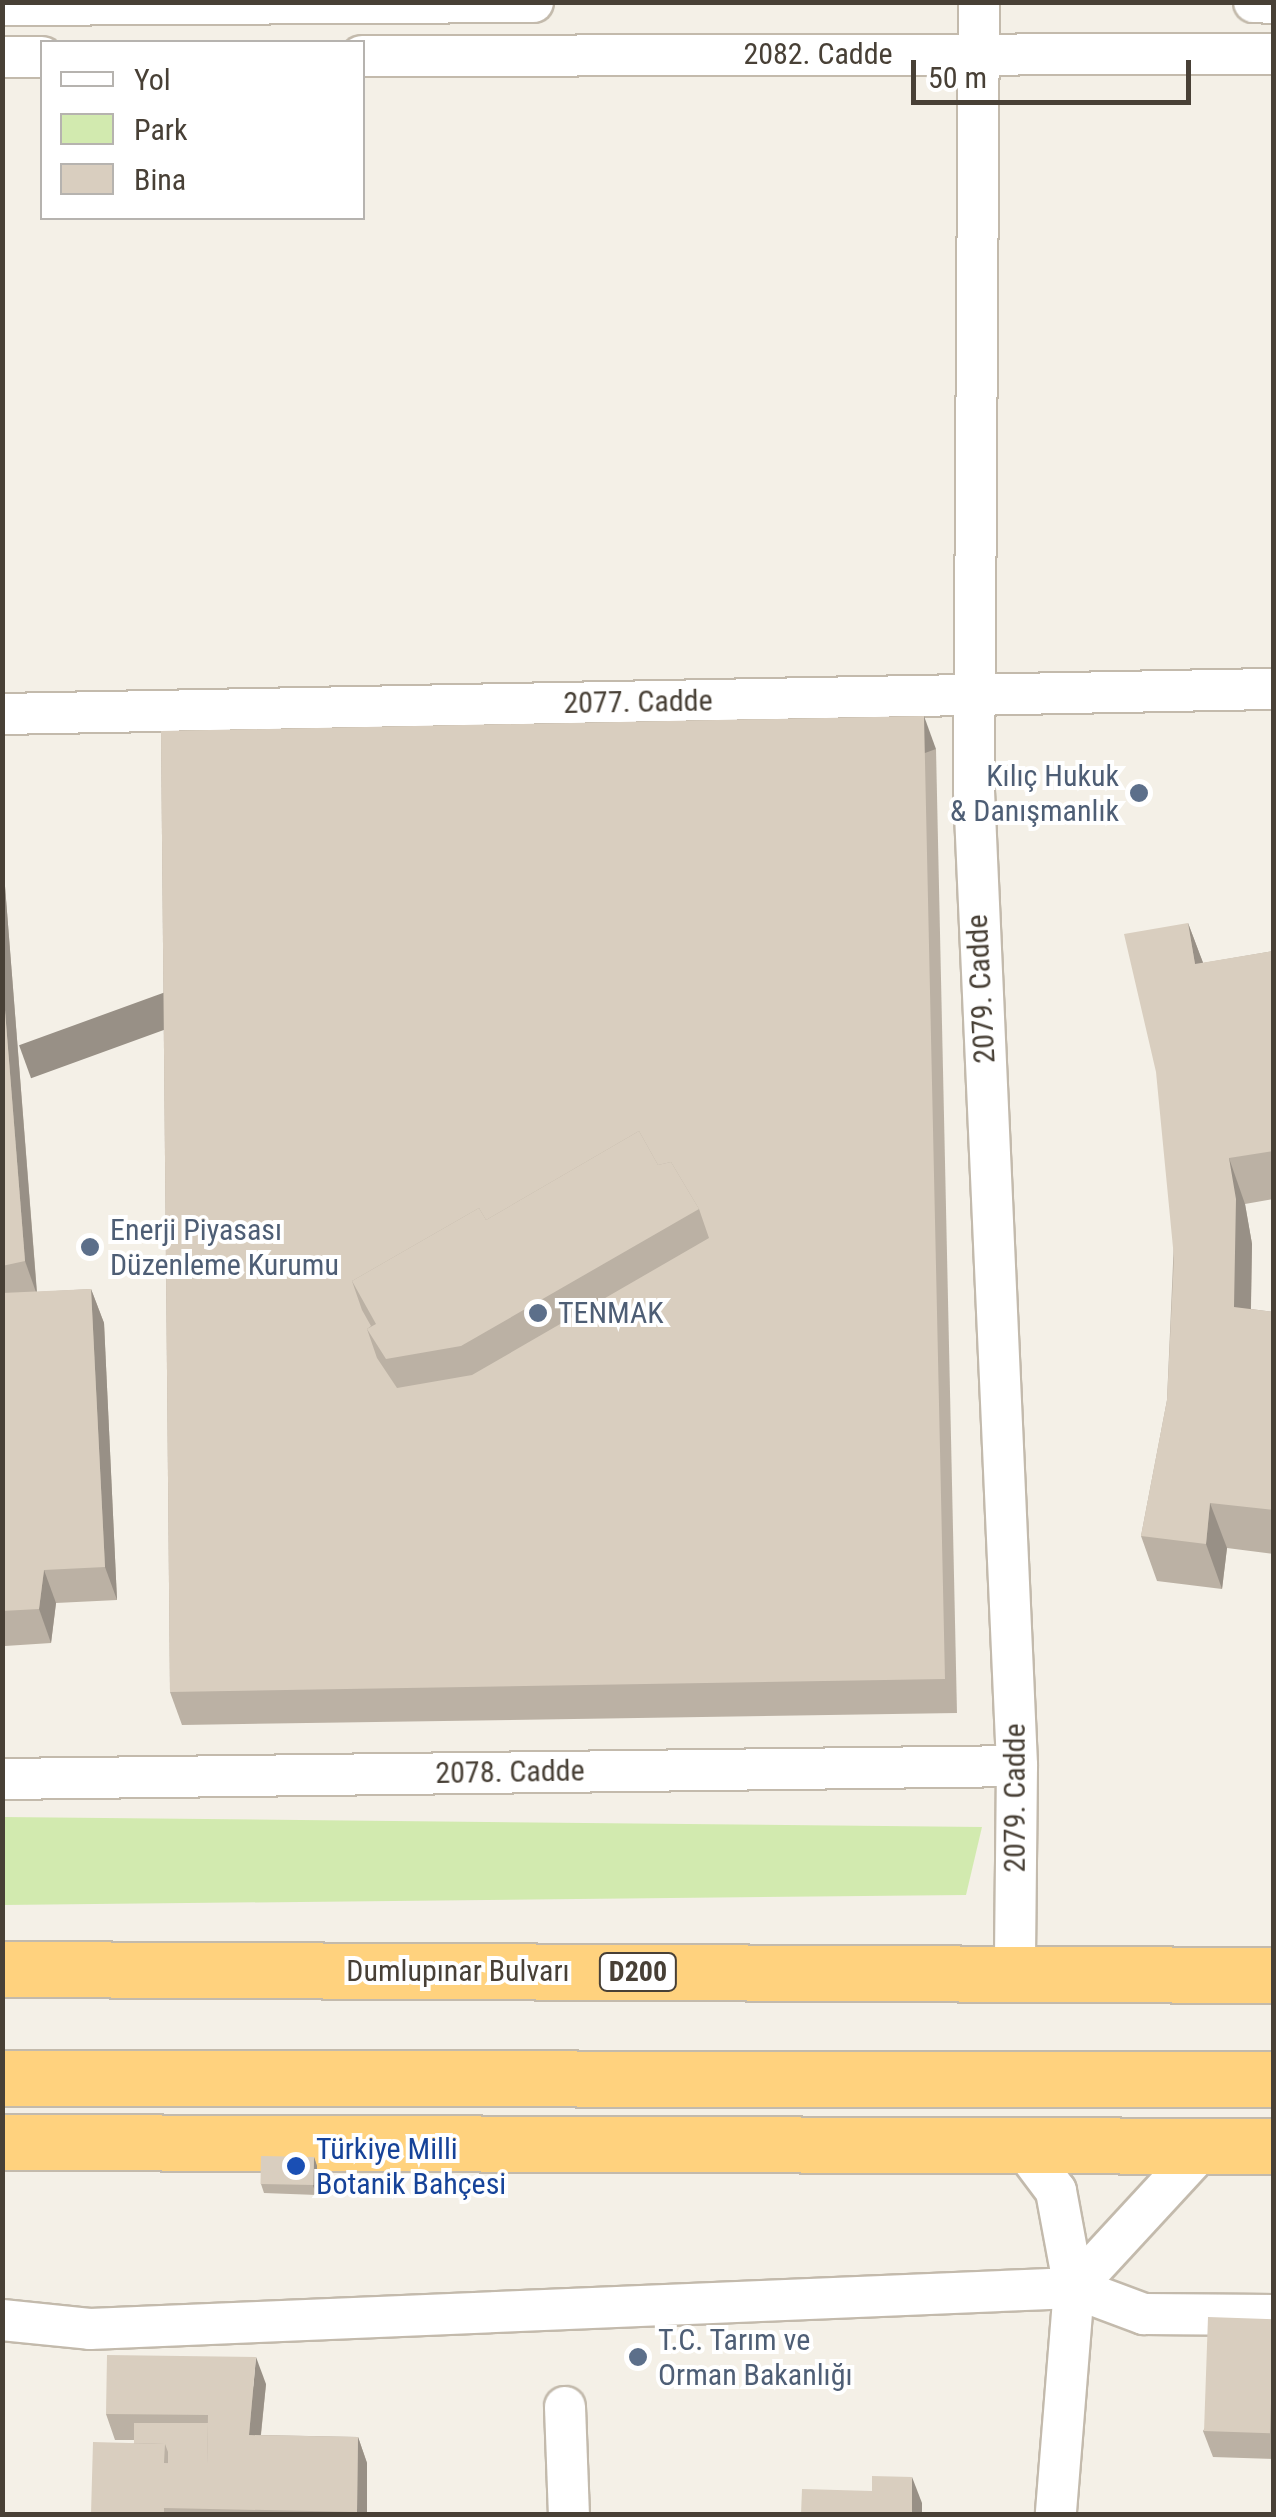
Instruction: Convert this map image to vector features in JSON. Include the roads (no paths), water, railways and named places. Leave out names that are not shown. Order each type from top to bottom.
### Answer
[{"type":"highway","name":"Dumlupınar Bulvarı","points":[[2,1969],[1274,1975]]},
{"type":"highway","points":[[2,2078],[1274,2079]]},
{"type":"highway","points":[[2,2142],[1274,2146]]},
{"type":"street","points":[[2,5],[533,2]]},
{"type":"street","name":"2079. Cadde","points":[[980,2],[976,876],[1017,1766],[1015,1974]]},
{"type":"street","points":[[1254,2],[1274,3]]},
{"type":"street","name":"2082. Cadde","points":[[365,56],[1274,54]]},
{"type":"street","points":[[2,57],[40,57]]},
{"type":"street","name":"2077. Cadde","points":[[2,714],[1274,688]]},
{"type":"street","name":"2078. Cadde","points":[[2,1779],[1017,1766]]},
{"type":"street","points":[[1023,2147],[1056,2191],[1074,2288],[1056,2514]]},
{"type":"street","points":[[1074,2288],[1204,2147]]},
{"type":"street","points":[[2,2320],[90,2330],[1074,2288],[1144,2314],[1274,2315]]},
{"type":"street","points":[[565,2407],[569,2514]]},
{"type":"place","name":"Kılıç Hukuk & Danışmanlık","points":[[1139,793]]},
{"type":"place","name":"Enerji Piyasası Düzenleme Kurumu","points":[[90,1247]]},
{"type":"place","name":"TENMAK","points":[[538,1313]]},
{"type":"place","name":"Türkiye Milli Botanik Bahçesi","points":[[296,2166]]},
{"type":"place","name":"T.C. Tarım ve Orman Bakanlığı","points":[[638,2357]]}]
